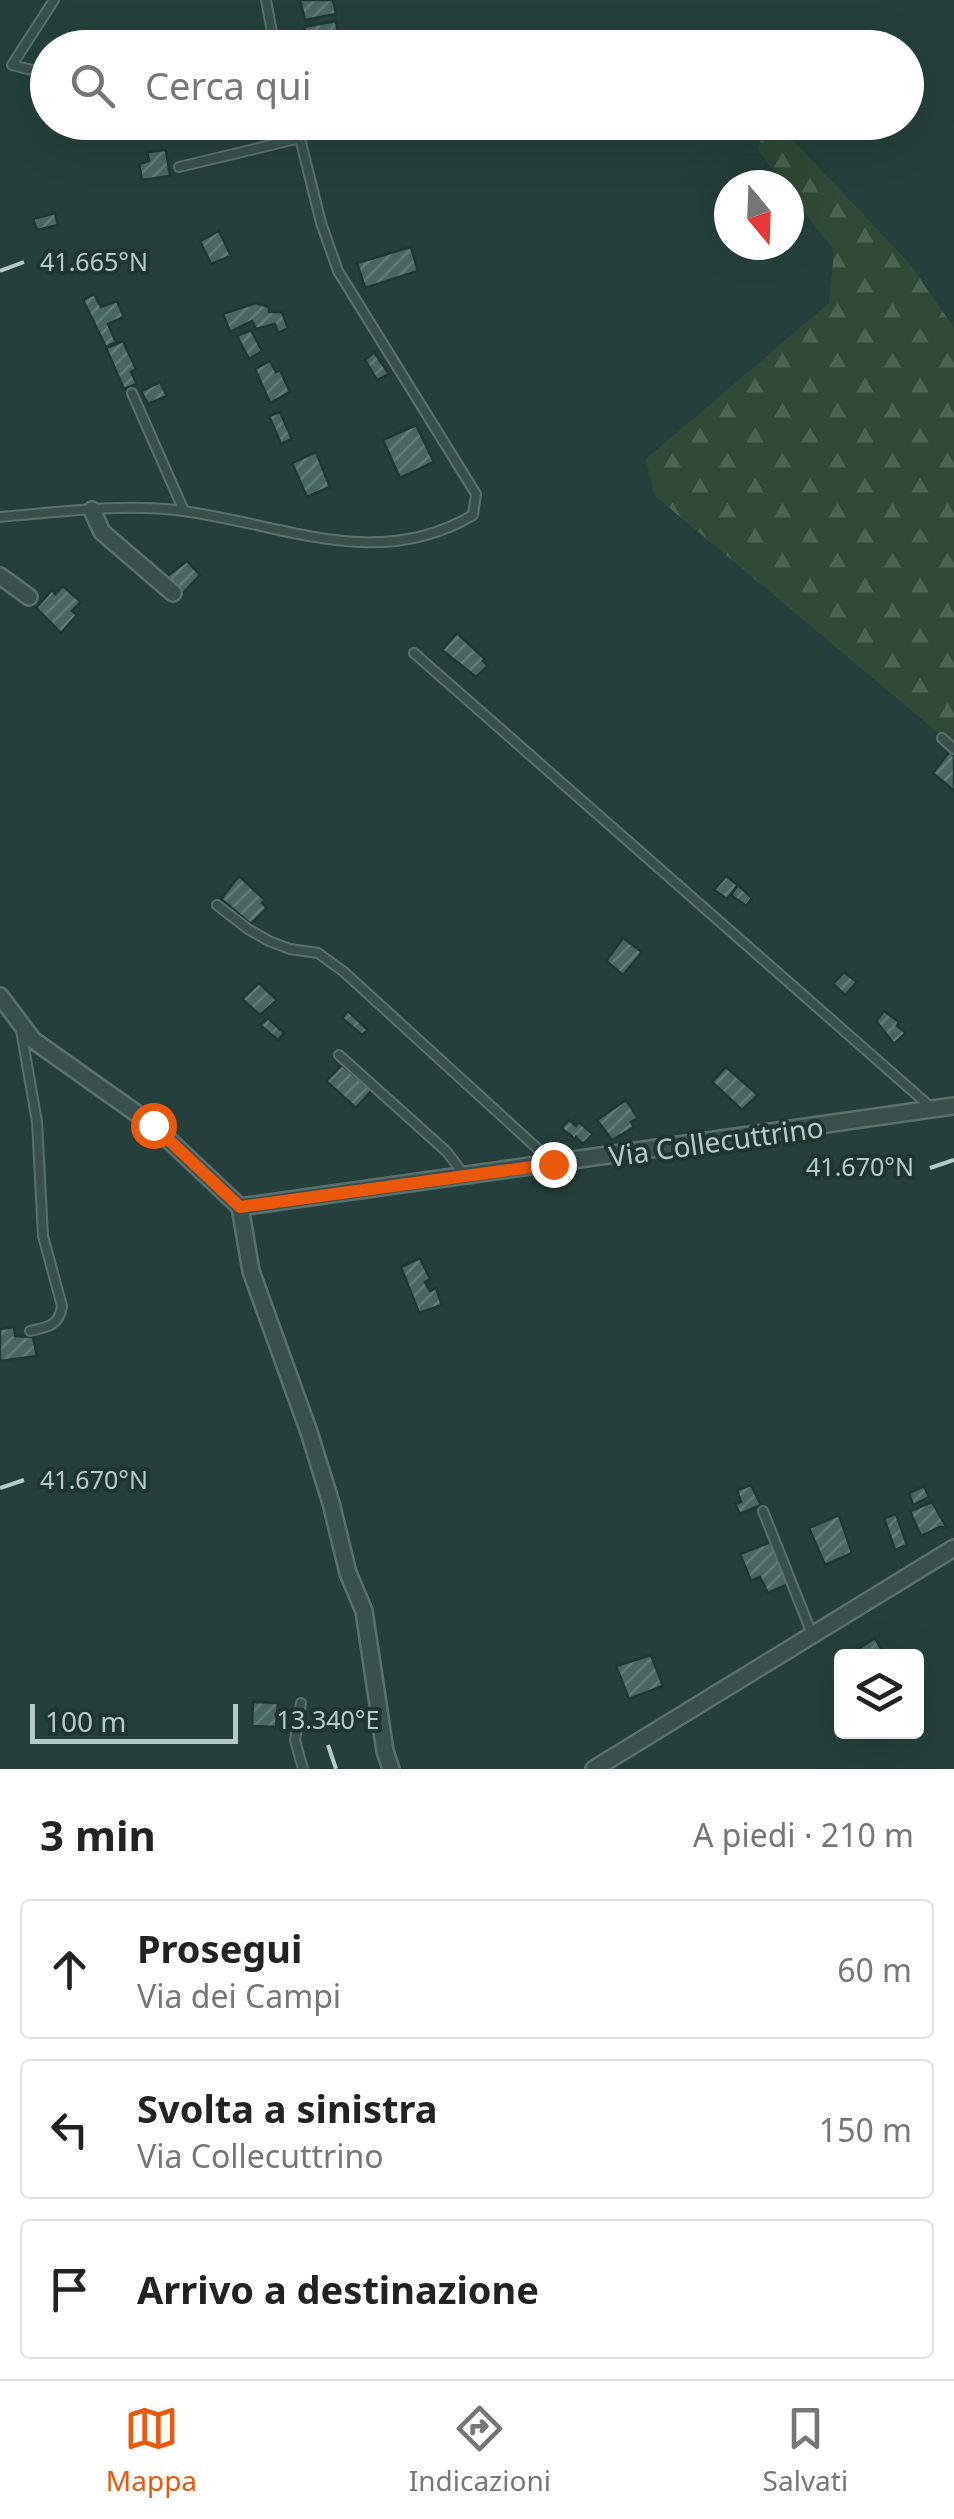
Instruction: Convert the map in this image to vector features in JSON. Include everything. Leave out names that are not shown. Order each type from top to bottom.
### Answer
[{"type":"street","points":[[92,510],[102,532],[173,593]]},
{"type":"street","points":[[0,576],[29,598]]},
{"type":"street","points":[[0,996],[34,1040],[153,1125],[240,1207],[251,1270],[309,1432],[348,1573],[364,1611],[391,1769]]},
{"type":"street","name":"Via Collecuttrino","points":[[240,1207],[954,1106]]},
{"type":"street","points":[[594,1769],[954,1548]]},
{"type":"lane","points":[[34,30],[54,0]]},
{"type":"lane","points":[[266,0],[272,30]]},
{"type":"lane","points":[[30,37],[12,64],[30,69]]},
{"type":"lane","points":[[179,166],[291,140]]},
{"type":"lane","points":[[0,516],[127,507],[184,511],[348,544],[446,531],[473,515],[478,502],[431,418],[392,364],[338,271],[321,223],[300,140]]},
{"type":"lane","points":[[132,393],[184,511]]},
{"type":"lane","points":[[414,653],[933,1109]]},
{"type":"lane","points":[[942,738],[954,749]]},
{"type":"lane","points":[[217,904],[270,941],[290,949],[318,952],[344,972],[553,1164]]},
{"type":"lane","points":[[19,1021],[38,1122],[42,1236],[62,1306],[54,1325],[30,1331]]},
{"type":"lane","points":[[340,1056],[447,1152],[465,1176]]},
{"type":"lane","points":[[762,1511],[812,1634]]},
{"type":"lane","points":[[301,1703],[294,1740],[304,1769]]},
{"type":"green space","points":[[761,140],[793,140],[910,264],[954,328],[954,746],[654,495],[646,459],[829,303],[834,251],[804,211],[804,170],[773,170],[758,150]]},
{"type":"building","points":[[300,0],[333,0],[336,14],[305,20]]},
{"type":"building","points":[[336,21],[337,30],[304,30]]},
{"type":"building","points":[[166,150],[170,176],[142,180],[139,164],[149,161],[147,152]]},
{"type":"building","points":[[55,213],[58,225],[37,230],[33,219]]},
{"type":"building","points":[[219,231],[231,256],[211,264],[200,241]]},
{"type":"building","points":[[411,247],[418,271],[365,288],[357,263]]},
{"type":"building","points":[[94,294],[101,307],[117,301],[124,317],[108,324],[116,342],[106,347],[83,300]]},
{"type":"building","points":[[256,303],[269,307],[269,312],[282,312],[288,328],[278,333],[275,324],[256,329],[252,321],[230,332],[223,314]]},
{"type":"building","points":[[251,330],[262,351],[249,359],[237,336]]},
{"type":"building","points":[[123,341],[136,369],[131,372],[137,384],[124,389],[106,348]]},
{"type":"building","points":[[374,352],[389,374],[377,380],[365,360]]},
{"type":"building","points":[[270,361],[276,372],[280,370],[290,392],[270,403],[255,369]]},
{"type":"building","points":[[160,382],[167,396],[148,404],[141,391]]},
{"type":"building","points":[[280,412],[292,439],[281,444],[269,416]]},
{"type":"building","points":[[416,425],[434,462],[400,478],[383,440]]},
{"type":"building","points":[[316,452],[330,487],[307,497],[292,463]]},
{"type":"building","points":[[187,561],[200,575],[182,594],[167,576]]},
{"type":"building","points":[[63,586],[81,602],[72,611],[77,615],[61,633],[36,608],[52,590],[55,594]]},
{"type":"building","points":[[457,633],[485,659],[488,666],[476,677],[442,650]]},
{"type":"building","points":[[950,751],[954,756],[954,791],[933,773]]},
{"type":"building","points":[[239,876],[265,900],[262,903],[267,908],[251,924],[221,899]]},
{"type":"building","points":[[726,876],[738,885],[727,899],[714,890]]},
{"type":"building","points":[[738,885],[752,898],[746,906],[731,895]]},
{"type":"building","points":[[623,938],[642,952],[623,975],[606,961]]},
{"type":"building","points":[[844,972],[857,982],[845,995],[833,984]]},
{"type":"building","points":[[259,983],[277,1000],[260,1015],[242,999]]},
{"type":"building","points":[[348,1011],[368,1030],[362,1035],[342,1018]]},
{"type":"building","points":[[884,1011],[906,1033],[894,1044],[876,1021]]},
{"type":"building","points":[[268,1018],[284,1033],[278,1040],[260,1025]]},
{"type":"building","points":[[342,1065],[372,1090],[356,1108],[326,1081]]},
{"type":"building","points":[[726,1067],[758,1095],[742,1110],[712,1082]]},
{"type":"building","points":[[626,1100],[638,1118],[631,1122],[634,1127],[612,1140],[597,1120]]},
{"type":"building","points":[[569,1120],[576,1126],[579,1122],[593,1134],[583,1144],[561,1128]]},
{"type":"building","points":[[420,1258],[430,1279],[425,1282],[430,1291],[436,1288],[442,1305],[419,1313],[401,1267]]},
{"type":"building","points":[[14,1327],[15,1336],[33,1337],[37,1356],[0,1361],[0,1329]]},
{"type":"building","points":[[751,1485],[761,1505],[740,1514],[735,1504],[741,1502],[737,1490]]},
{"type":"building","points":[[924,1486],[929,1497],[913,1505],[909,1493]]},
{"type":"building","points":[[932,1502],[947,1528],[940,1527],[921,1536],[910,1511]]},
{"type":"building","points":[[896,1514],[907,1545],[895,1550],[884,1518]]},
{"type":"building","points":[[839,1515],[852,1553],[825,1565],[809,1528]]},
{"type":"building","points":[[771,1542],[788,1584],[768,1593],[760,1577],[751,1581],[740,1554]]},
{"type":"building","points":[[875,1638],[881,1649],[858,1649]]},
{"type":"building","points":[[651,1655],[663,1686],[629,1699],[616,1666]]},
{"type":"building","points":[[253,1702],[278,1703],[276,1727],[252,1726]]},
{"type":"route","points":[[153,1125],[240,1207],[553,1164]]}]
